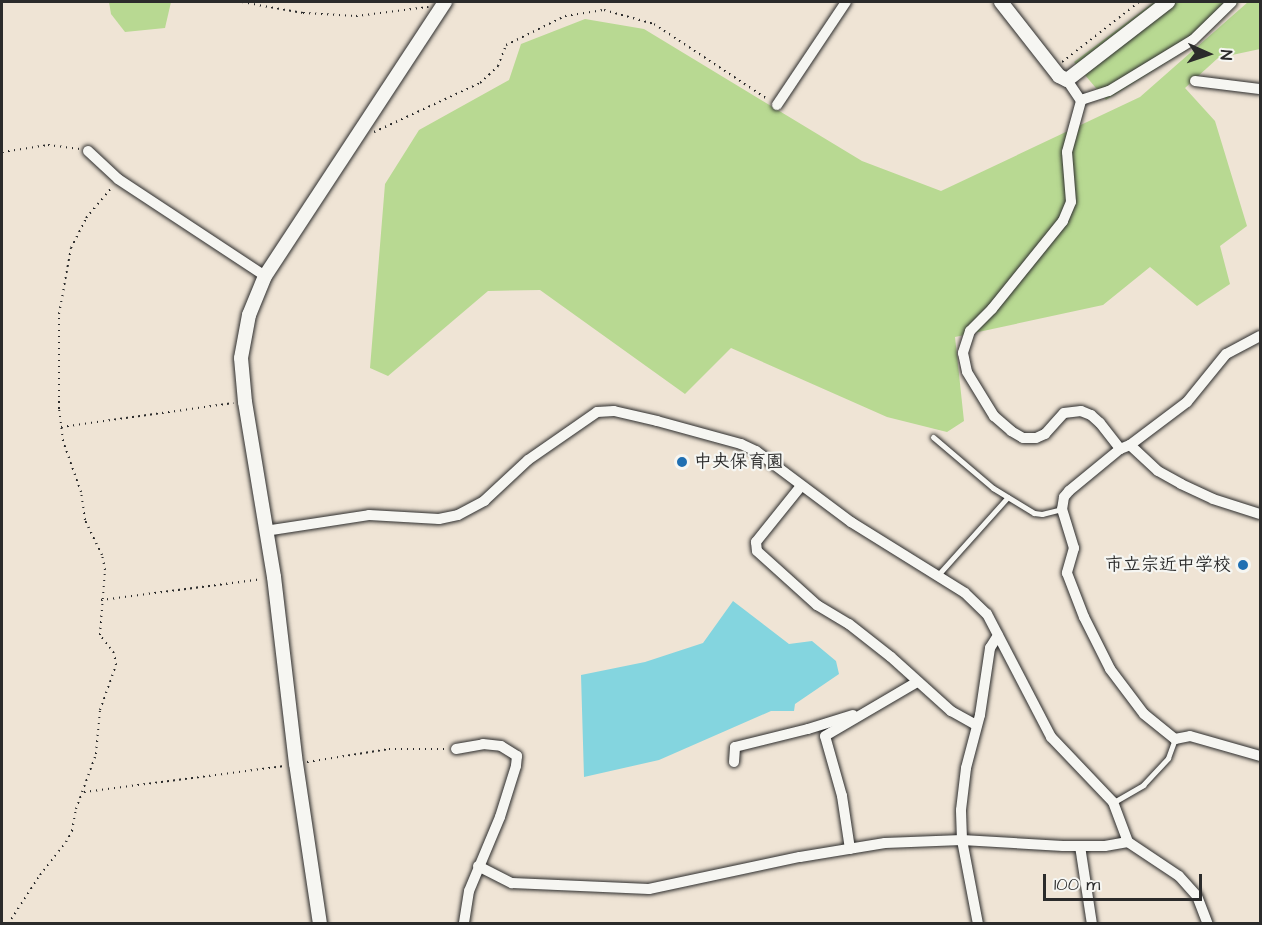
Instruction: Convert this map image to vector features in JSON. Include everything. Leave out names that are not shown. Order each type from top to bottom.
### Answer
[{"type":"street","points":[[777,105],[846,2]]},
{"type":"street","points":[[1000,2],[1053,69],[1067,80],[1081,100]]},
{"type":"street","points":[[1067,80],[1168,2]]},
{"type":"street","points":[[1081,100],[1109,91],[1193,40],[1232,2]]},
{"type":"street","points":[[320,924],[296,764],[274,577],[245,402],[241,358],[249,315],[265,276],[444,3]]},
{"type":"street","points":[[1195,81],[1260,89]]},
{"type":"street","points":[[1081,100],[1067,152],[1072,189],[1071,202],[1063,221],[992,309],[970,331],[963,353],[967,372],[994,417],[1023,438],[1036,438],[1045,434],[1064,413],[1081,411],[1091,415],[1125,447],[1158,471],[1213,499],[1260,514]]},
{"type":"street","points":[[88,151],[118,180],[265,276]]},
{"type":"street","points":[[1260,336],[1226,354],[1187,402],[1069,491],[1064,497],[1062,509],[1074,548],[1067,573],[1084,617],[1110,669],[1144,714],[1175,739],[1191,736],[1260,756]]},
{"type":"street","points":[[265,531],[369,516],[439,519],[458,515],[484,501],[528,460],[597,412],[614,411],[741,444],[756,451],[851,522],[965,593],[987,614],[1051,737],[1113,802],[1128,842],[1179,876],[1197,896],[1208,924]]},
{"type":"street","points":[[801,486],[756,542],[757,551],[817,605],[849,624],[951,711],[976,725]]},
{"type":"street","points":[[978,924],[963,840],[961,810],[966,768],[980,715],[990,648],[998,635]]},
{"type":"street","points":[[850,849],[842,796],[825,736],[917,682]]},
{"type":"street","points":[[734,762],[735,747],[866,712]]},
{"type":"street","points":[[456,749],[501,746],[517,756],[500,817],[469,891],[464,924]]},
{"type":"street","points":[[478,866],[512,883],[649,889],[885,843],[963,840],[1080,846],[1128,842]]},
{"type":"street","points":[[1080,846],[1092,924]]},
{"type":"lane","points":[[933,437],[954,457],[1008,497],[1034,513],[1042,514],[1062,509]]},
{"type":"lane","points":[[938,576],[1008,497]]},
{"type":"lane","points":[[1113,802],[1143,785],[1168,758],[1175,739]]},
{"type":"path","points":[[242,2],[303,13],[356,16],[444,3]]},
{"type":"path","points":[[1053,69],[1138,2]]},
{"type":"path","points":[[373,133],[480,83],[498,66],[506,45],[565,16],[604,10],[654,24],[777,105]]},
{"type":"path","points":[[2,152],[48,146],[88,151]]},
{"type":"path","points":[[8,924],[40,875],[66,842],[96,754],[100,710],[116,665],[114,653],[100,635],[105,570],[102,555],[85,520],[81,492],[60,427],[59,314],[71,248],[86,218],[118,180]]},
{"type":"path","points":[[60,427],[245,402]]},
{"type":"path","points":[[101,600],[274,577]]},
{"type":"path","points":[[84,792],[296,764],[389,749],[456,749]]},
{"type":"green space","points":[[109,2],[171,2],[165,28],[125,32],[111,14]]},
{"type":"green space","points":[[1154,2],[1239,2],[1194,45],[1106,100],[1074,62]]},
{"type":"green space","points":[[1248,2],[1260,2],[1260,49],[1218,58],[1185,88],[1215,121],[1247,226],[1220,246],[1230,284],[1197,306],[1150,267],[1103,305],[955,337],[964,421],[947,432],[887,417],[731,348],[685,394],[540,290],[488,291],[388,376],[370,368],[385,184],[419,130],[509,80],[521,44],[585,19],[644,29],[862,161],[941,191],[1140,97]]},
{"type":"water","points":[[733,601],[789,644],[812,641],[836,661],[839,674],[795,704],[794,711],[771,711],[659,760],[584,777],[581,675],[645,662],[703,643]]},
{"type":"place","name":"中央保育園","points":[[682,462]]},
{"type":"place","name":"市立宗近中学校","points":[[1243,565]]}]
